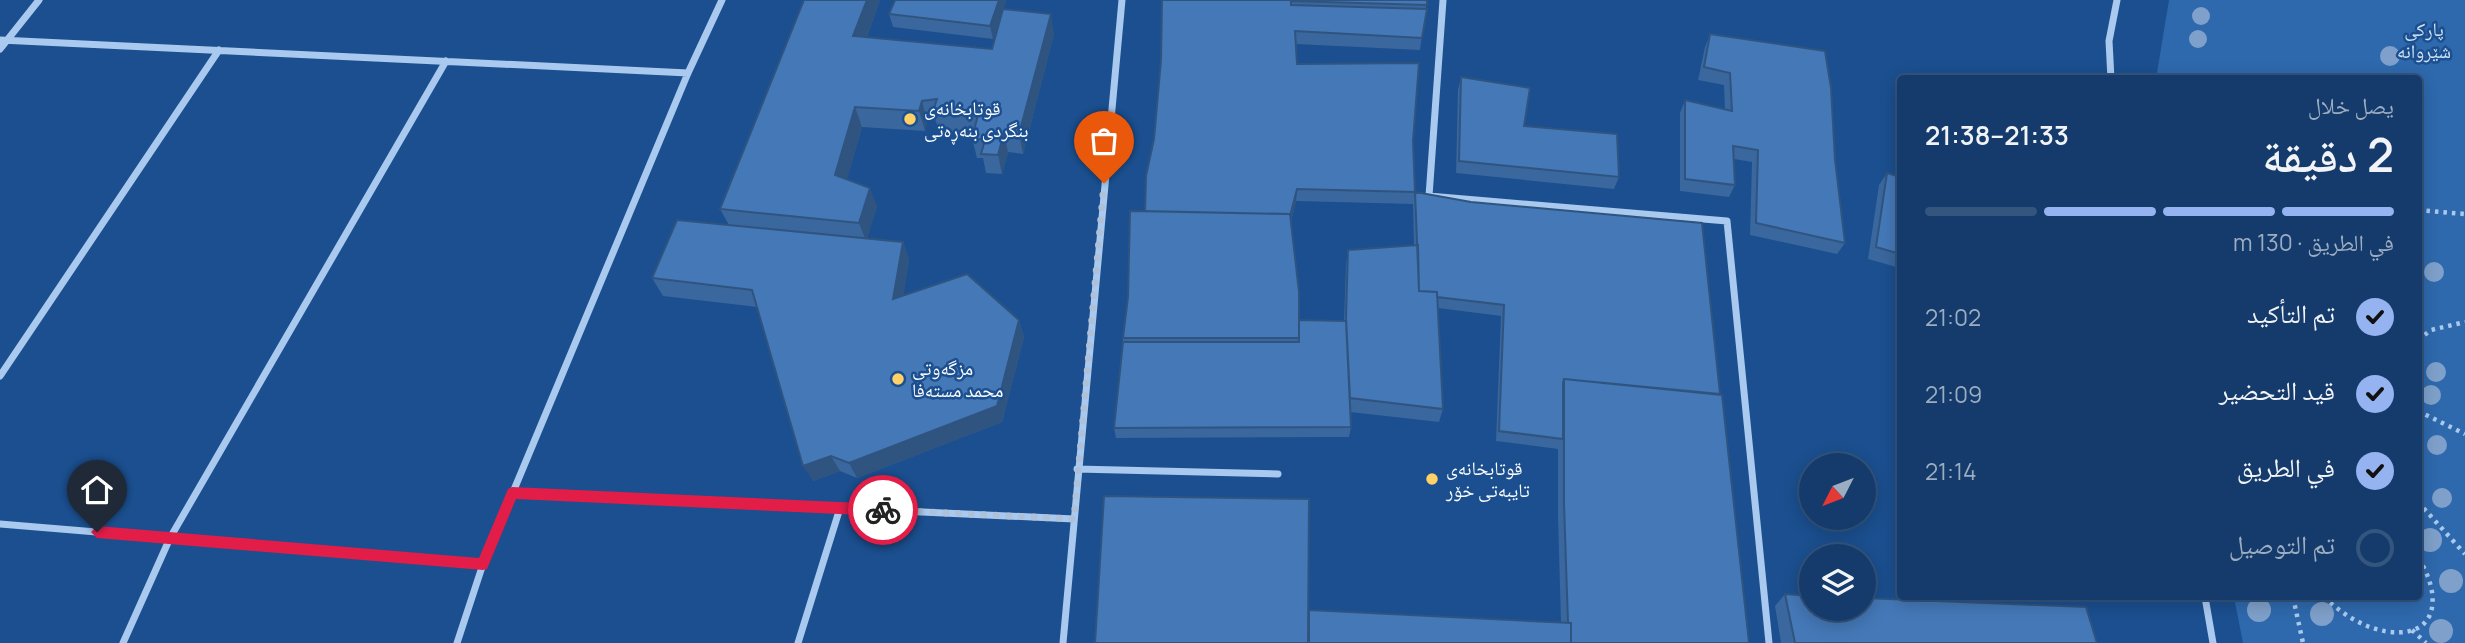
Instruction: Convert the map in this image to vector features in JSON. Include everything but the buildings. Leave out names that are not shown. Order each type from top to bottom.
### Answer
[{"type":"street","points":[[0,49],[4,40],[39,0]]},
{"type":"street","points":[[457,643],[483,564],[512,493],[688,73],[722,0]]},
{"type":"street","points":[[1063,643],[1122,0]]},
{"type":"street","points":[[1443,0],[1429,196],[1727,221],[1769,643]]},
{"type":"street","points":[[2111,75],[2109,41],[2118,0]]},
{"type":"street","points":[[4,40],[688,73]]},
{"type":"street","points":[[0,376],[219,50]]},
{"type":"street","points":[[123,643],[170,538],[446,61]]},
{"type":"street","points":[[1077,468],[1278,474]]},
{"type":"street","points":[[512,493],[1074,519]]},
{"type":"street","points":[[799,643],[840,508]]},
{"type":"street","points":[[0,524],[483,564]]},
{"type":"street","points":[[2206,600],[2213,643]]},
{"type":"path","points":[[2422,210],[2465,214]]},
{"type":"path","points":[[2422,337],[2431,330],[2465,321]]},
{"type":"path","points":[[2422,413],[2465,434]]},
{"type":"path","points":[[2422,506],[2465,554]]},
{"type":"path","points":[[2328,600],[2351,619],[2373,628],[2394,632],[2412,630],[2427,621],[2435,606],[2434,588],[2427,568],[2422,562]]},
{"type":"path","points":[[2294,600],[2303,643]]},
{"type":"path","points":[[2412,630],[2426,643]]},
{"type":"green space","name":"پارکی شێروانە","points":[[2169,0],[2465,0],[2465,643],[2243,643],[2235,600],[2422,600],[2422,75],[2157,75]]},
{"type":"way so far","points":[[883,510],[1074,519],[1104,183]]},
{"type":"place","name":"قوتابخانەی بنگردی بنەڕەتی","points":[[910,119]]},
{"type":"place","name":"مزگەوتی محمد مستەفا","points":[[898,379]]},
{"type":"place","name":"قوتابخانەی تایبەتی خۆر","points":[[1432,479]]},
{"type":"route","points":[[97,532],[483,564],[512,493],[883,510]]}]
